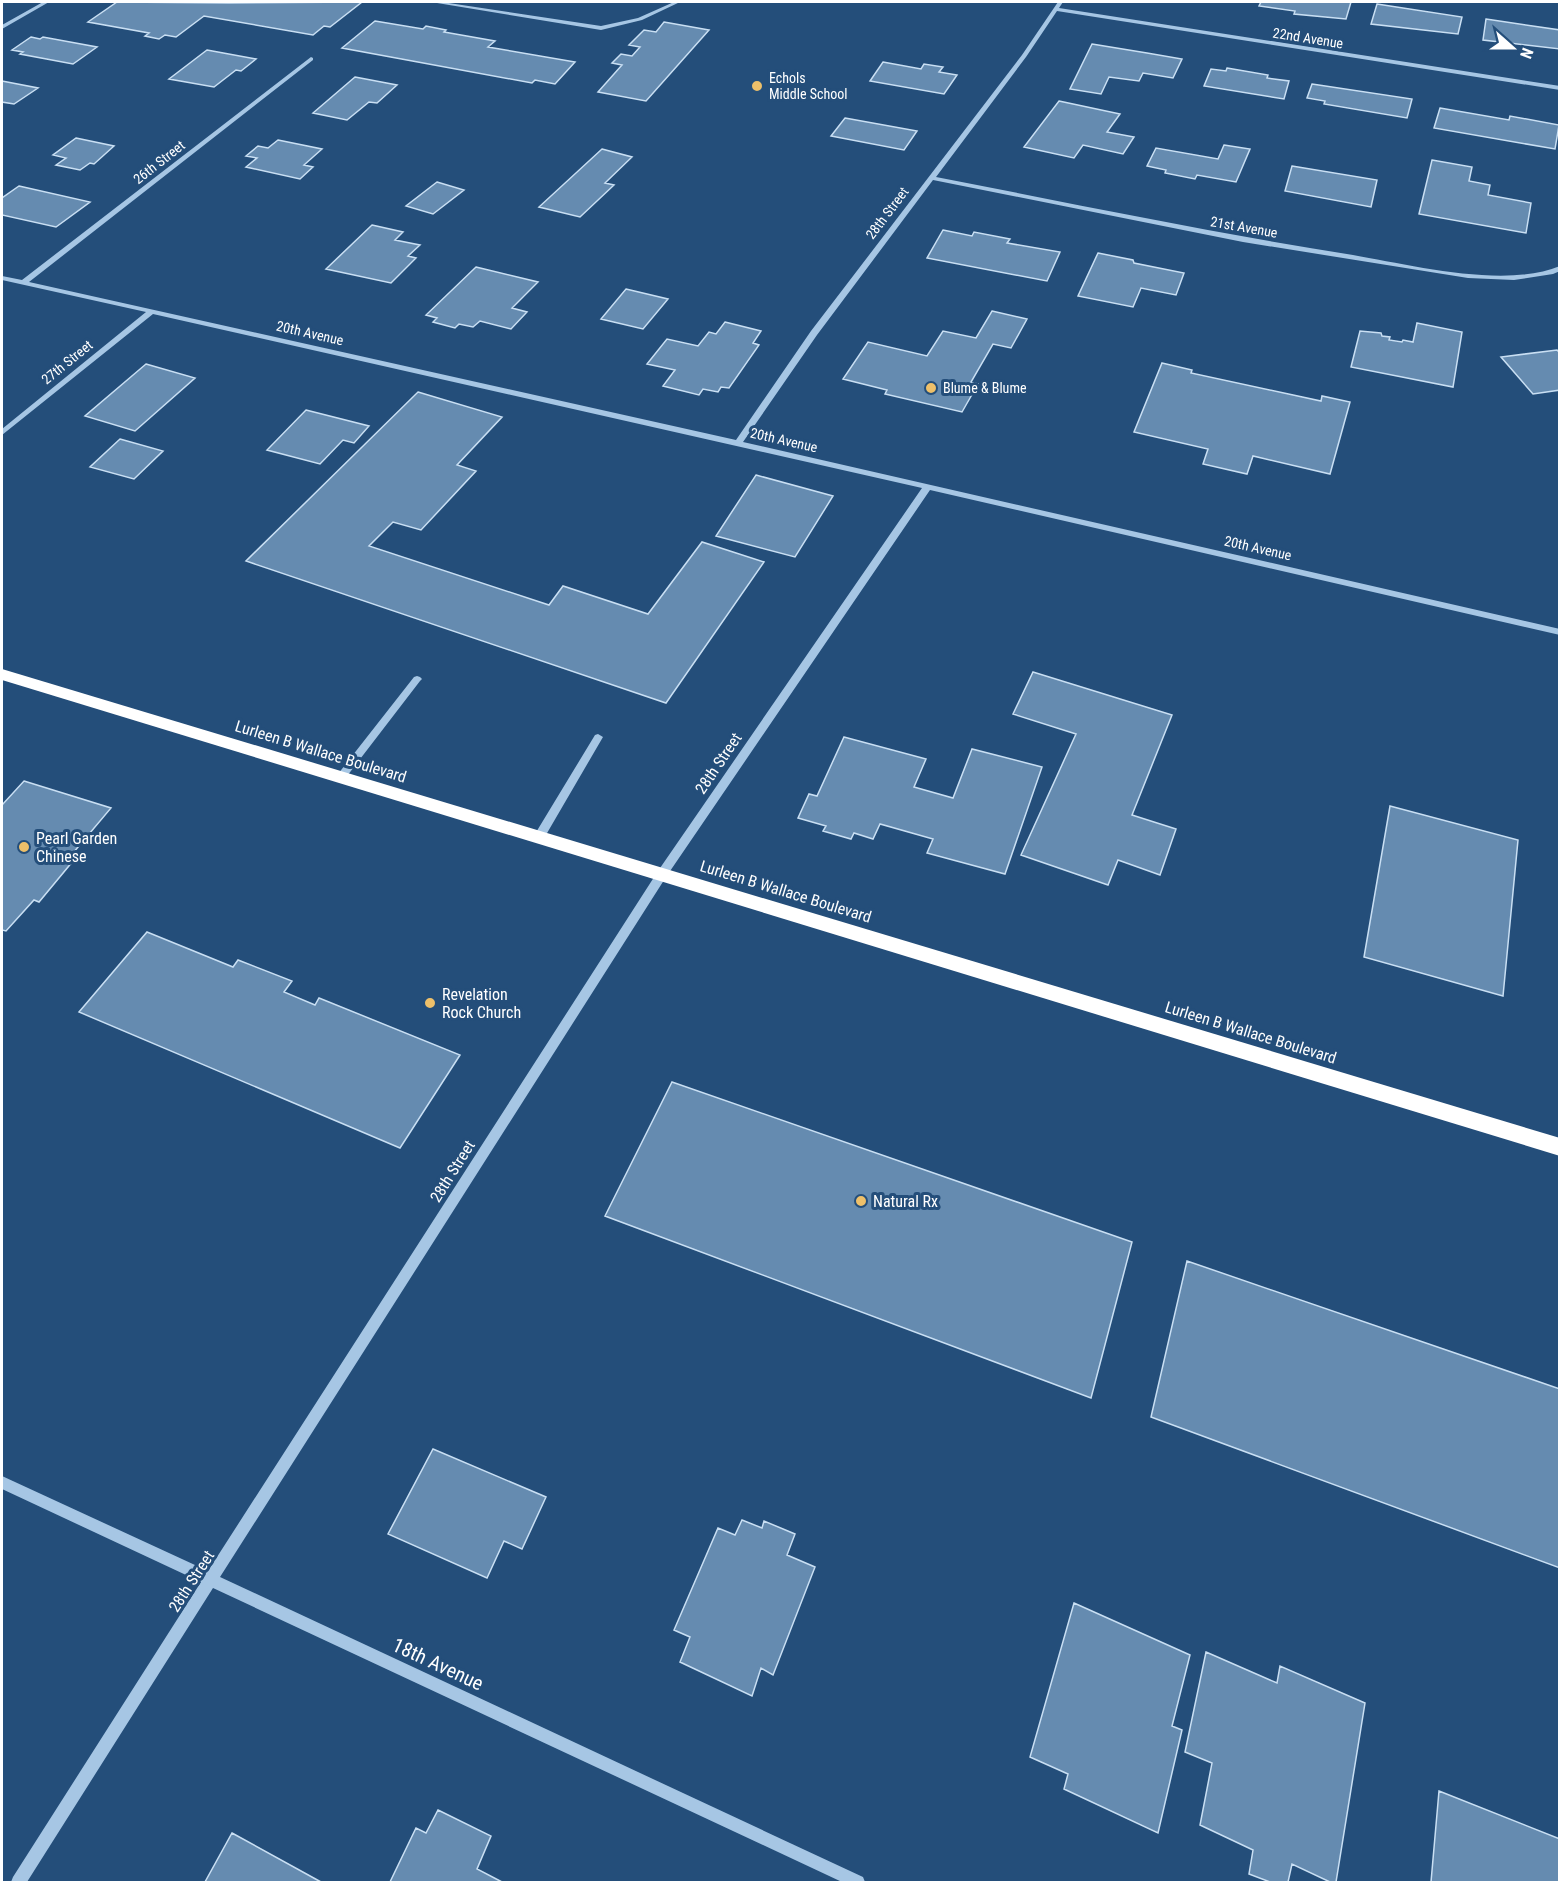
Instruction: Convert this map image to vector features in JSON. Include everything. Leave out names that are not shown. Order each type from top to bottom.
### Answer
[{"type":"highway","name":"Lurleen B Wallace Boulevard","points":[[2,675],[1560,1147]]},
{"type":"street","points":[[2,27],[46,2]]},
{"type":"street","points":[[434,2],[601,28],[623,26],[677,2]]},
{"type":"street","name":"28th Street","points":[[738,443],[814,333],[1024,56],[1060,2]]},
{"type":"street","name":"22nd Avenue","points":[[1054,9],[1560,88]]},
{"type":"street","name":"26th Street","points":[[23,283],[311,59]]},
{"type":"street","name":"21st Avenue","points":[[933,178],[1244,240],[1468,276],[1514,278],[1556,270]]},
{"type":"street","name":"20th Avenue","points":[[2,278],[928,486],[1560,632]]},
{"type":"street","name":"27th Street","points":[[2,433],[151,312]]},
{"type":"street","name":"28th Street","points":[[18,1882],[663,874],[928,486]]},
{"type":"street","points":[[341,777],[417,678]]},
{"type":"street","points":[[539,837],[598,737]]},
{"type":"street","name":"18th Avenue","points":[[2,1482],[858,1882]]},
{"type":"building","points":[[117,2],[362,2],[330,27],[324,26],[313,35],[204,16],[176,37],[165,35],[159,39],[145,36],[149,33],[88,22]]},
{"type":"building","points":[[1261,2],[1351,2],[1346,19],[1294,14],[1295,11],[1259,6]]},
{"type":"building","points":[[1377,4],[1462,17],[1458,34],[1371,24]]},
{"type":"building","points":[[1486,19],[1560,30],[1560,49],[1483,40]]},
{"type":"building","points":[[375,21],[423,29],[426,26],[446,30],[444,32],[495,41],[488,47],[575,62],[555,84],[535,80],[532,83],[342,48]]},
{"type":"building","points":[[664,22],[709,30],[646,101],[598,92],[622,65],[612,63],[621,54],[632,56],[640,47],[629,45],[644,30],[656,32]]},
{"type":"building","points":[[31,37],[97,47],[73,64],[20,54],[23,52],[12,50]]},
{"type":"building","points":[[1092,44],[1182,59],[1173,78],[1143,73],[1139,81],[1109,77],[1101,94],[1070,89]]},
{"type":"building","points":[[207,50],[256,59],[241,71],[236,70],[214,87],[169,79]]},
{"type":"building","points":[[883,62],[921,69],[924,64],[943,67],[939,72],[957,75],[944,94],[870,81]]},
{"type":"building","points":[[1227,68],[1289,81],[1284,99],[1204,86],[1211,69],[1226,71]]},
{"type":"building","points":[[355,77],[397,85],[377,103],[369,102],[347,120],[313,113]]},
{"type":"building","points":[[2,81],[38,88],[14,104],[2,102]]},
{"type":"building","points":[[1312,84],[1412,99],[1407,118],[1324,104],[1325,101],[1307,98]]},
{"type":"building","points":[[1059,101],[1120,114],[1107,132],[1134,137],[1123,154],[1083,145],[1074,158],[1024,147]]},
{"type":"building","points":[[1440,108],[1509,120],[1510,116],[1559,125],[1555,149],[1434,128]]},
{"type":"building","points":[[845,118],[917,131],[904,150],[831,136]]},
{"type":"building","points":[[76,138],[114,146],[94,164],[90,163],[80,170],[56,165],[66,158],[53,155]]},
{"type":"building","points":[[278,140],[322,149],[304,165],[313,167],[300,179],[246,167],[257,158],[246,156],[258,146],[268,148]]},
{"type":"building","points":[[1224,145],[1250,149],[1236,182],[1197,175],[1195,179],[1165,173],[1166,170],[1147,166],[1156,148],[1218,159]]},
{"type":"building","points":[[602,149],[632,157],[605,183],[614,185],[580,217],[539,207]]},
{"type":"building","points":[[1432,160],[1472,167],[1469,181],[1490,185],[1488,195],[1531,203],[1526,233],[1419,214]]},
{"type":"building","points":[[1292,166],[1377,180],[1371,207],[1285,191]]},
{"type":"building","points":[[437,182],[464,190],[433,214],[406,206]]},
{"type":"building","points":[[19,186],[90,202],[56,227],[2,215],[2,198]]},
{"type":"building","points":[[372,225],[403,232],[395,240],[420,245],[408,256],[416,258],[391,283],[326,269]]},
{"type":"building","points":[[943,230],[972,236],[974,232],[1010,239],[1007,243],[1060,252],[1047,281],[927,258]]},
{"type":"building","points":[[1098,253],[1184,273],[1176,295],[1141,288],[1133,307],[1078,296]]},
{"type":"building","points":[[476,267],[538,282],[512,308],[527,312],[511,329],[480,321],[473,327],[459,324],[455,328],[433,322],[437,318],[426,315]]},
{"type":"building","points":[[626,289],[668,299],[643,329],[601,319]]},
{"type":"building","points":[[992,311],[1027,319],[1011,348],[993,344],[971,382],[978,384],[962,412],[885,394],[887,390],[843,379],[868,342],[927,356],[943,331],[976,338]]},
{"type":"building","points":[[725,322],[761,331],[753,343],[759,345],[729,388],[721,387],[718,392],[703,389],[699,395],[663,386],[675,370],[647,364],[667,339],[698,346],[709,332],[716,334]]},
{"type":"building","points":[[1417,323],[1462,332],[1453,387],[1351,367],[1360,331],[1381,333],[1382,336],[1390,337],[1389,340],[1413,342]]},
{"type":"building","points":[[1557,350],[1560,353],[1560,390],[1533,394],[1501,357]]},
{"type":"building","points":[[1162,363],[1192,370],[1191,373],[1321,401],[1322,396],[1350,402],[1330,474],[1253,456],[1247,474],[1203,464],[1208,449],[1134,432]]},
{"type":"building","points":[[146,364],[195,378],[135,431],[85,416]]},
{"type":"building","points":[[418,392],[502,417],[457,465],[476,471],[421,530],[393,522],[369,546],[549,605],[563,586],[648,614],[702,542],[764,562],[666,703],[246,561]]},
{"type":"building","points":[[306,410],[369,426],[354,443],[343,440],[320,464],[267,450]]},
{"type":"building","points":[[120,439],[163,451],[134,479],[90,467]]},
{"type":"building","points":[[756,475],[833,496],[795,557],[716,536]]},
{"type":"building","points":[[1033,672],[1172,715],[1132,815],[1176,829],[1160,875],[1118,860],[1108,885],[1021,855],[1076,734],[1013,714]]},
{"type":"building","points":[[844,737],[926,759],[914,787],[953,798],[972,749],[1042,767],[1005,874],[927,853],[933,839],[880,824],[873,839],[854,833],[851,839],[823,831],[826,826],[798,818],[809,794],[817,796]]},
{"type":"building","points":[[24,781],[111,808],[68,859],[73,861],[39,902],[34,900],[6,931],[2,930],[2,805]]},
{"type":"building","points":[[1390,806],[1518,840],[1503,996],[1364,957]]},
{"type":"building","points":[[147,932],[233,967],[238,960],[292,981],[284,992],[315,1005],[319,998],[460,1055],[400,1148],[79,1012]]},
{"type":"building","points":[[672,1082],[1132,1242],[1091,1398],[605,1216]]},
{"type":"building","points":[[1187,1261],[1560,1389],[1560,1568],[1151,1417]]},
{"type":"building","points":[[433,1449],[546,1497],[522,1549],[504,1541],[487,1578],[388,1534]]},
{"type":"building","points":[[742,1520],[762,1528],[764,1521],[795,1534],[787,1555],[815,1567],[773,1675],[761,1668],[752,1696],[680,1662],[690,1637],[674,1630],[718,1528],[735,1535]]},
{"type":"building","points":[[1074,1603],[1190,1655],[1172,1726],[1182,1730],[1158,1833],[1064,1789],[1068,1774],[1030,1757]]},
{"type":"building","points":[[1206,1652],[1277,1683],[1280,1666],[1365,1703],[1336,1882],[1330,1882],[1292,1864],[1288,1882],[1270,1882],[1249,1874],[1253,1850],[1200,1825],[1212,1763],[1185,1752]]},
{"type":"building","points":[[1439,1791],[1560,1839],[1560,1882],[1431,1882]]},
{"type":"building","points":[[438,1810],[491,1836],[477,1869],[502,1882],[390,1882],[416,1828],[426,1833]]},
{"type":"building","points":[[232,1833],[321,1882],[205,1882]]},
{"type":"place","name":"Echols Middle School","points":[[757,86]]},
{"type":"place","name":"Blume & Blume","points":[[931,388]]},
{"type":"place","name":"Pearl Garden Chinese","points":[[24,847]]},
{"type":"place","name":"Revelation Rock Church","points":[[430,1003]]},
{"type":"place","name":"Natural Rx","points":[[861,1201]]}]
